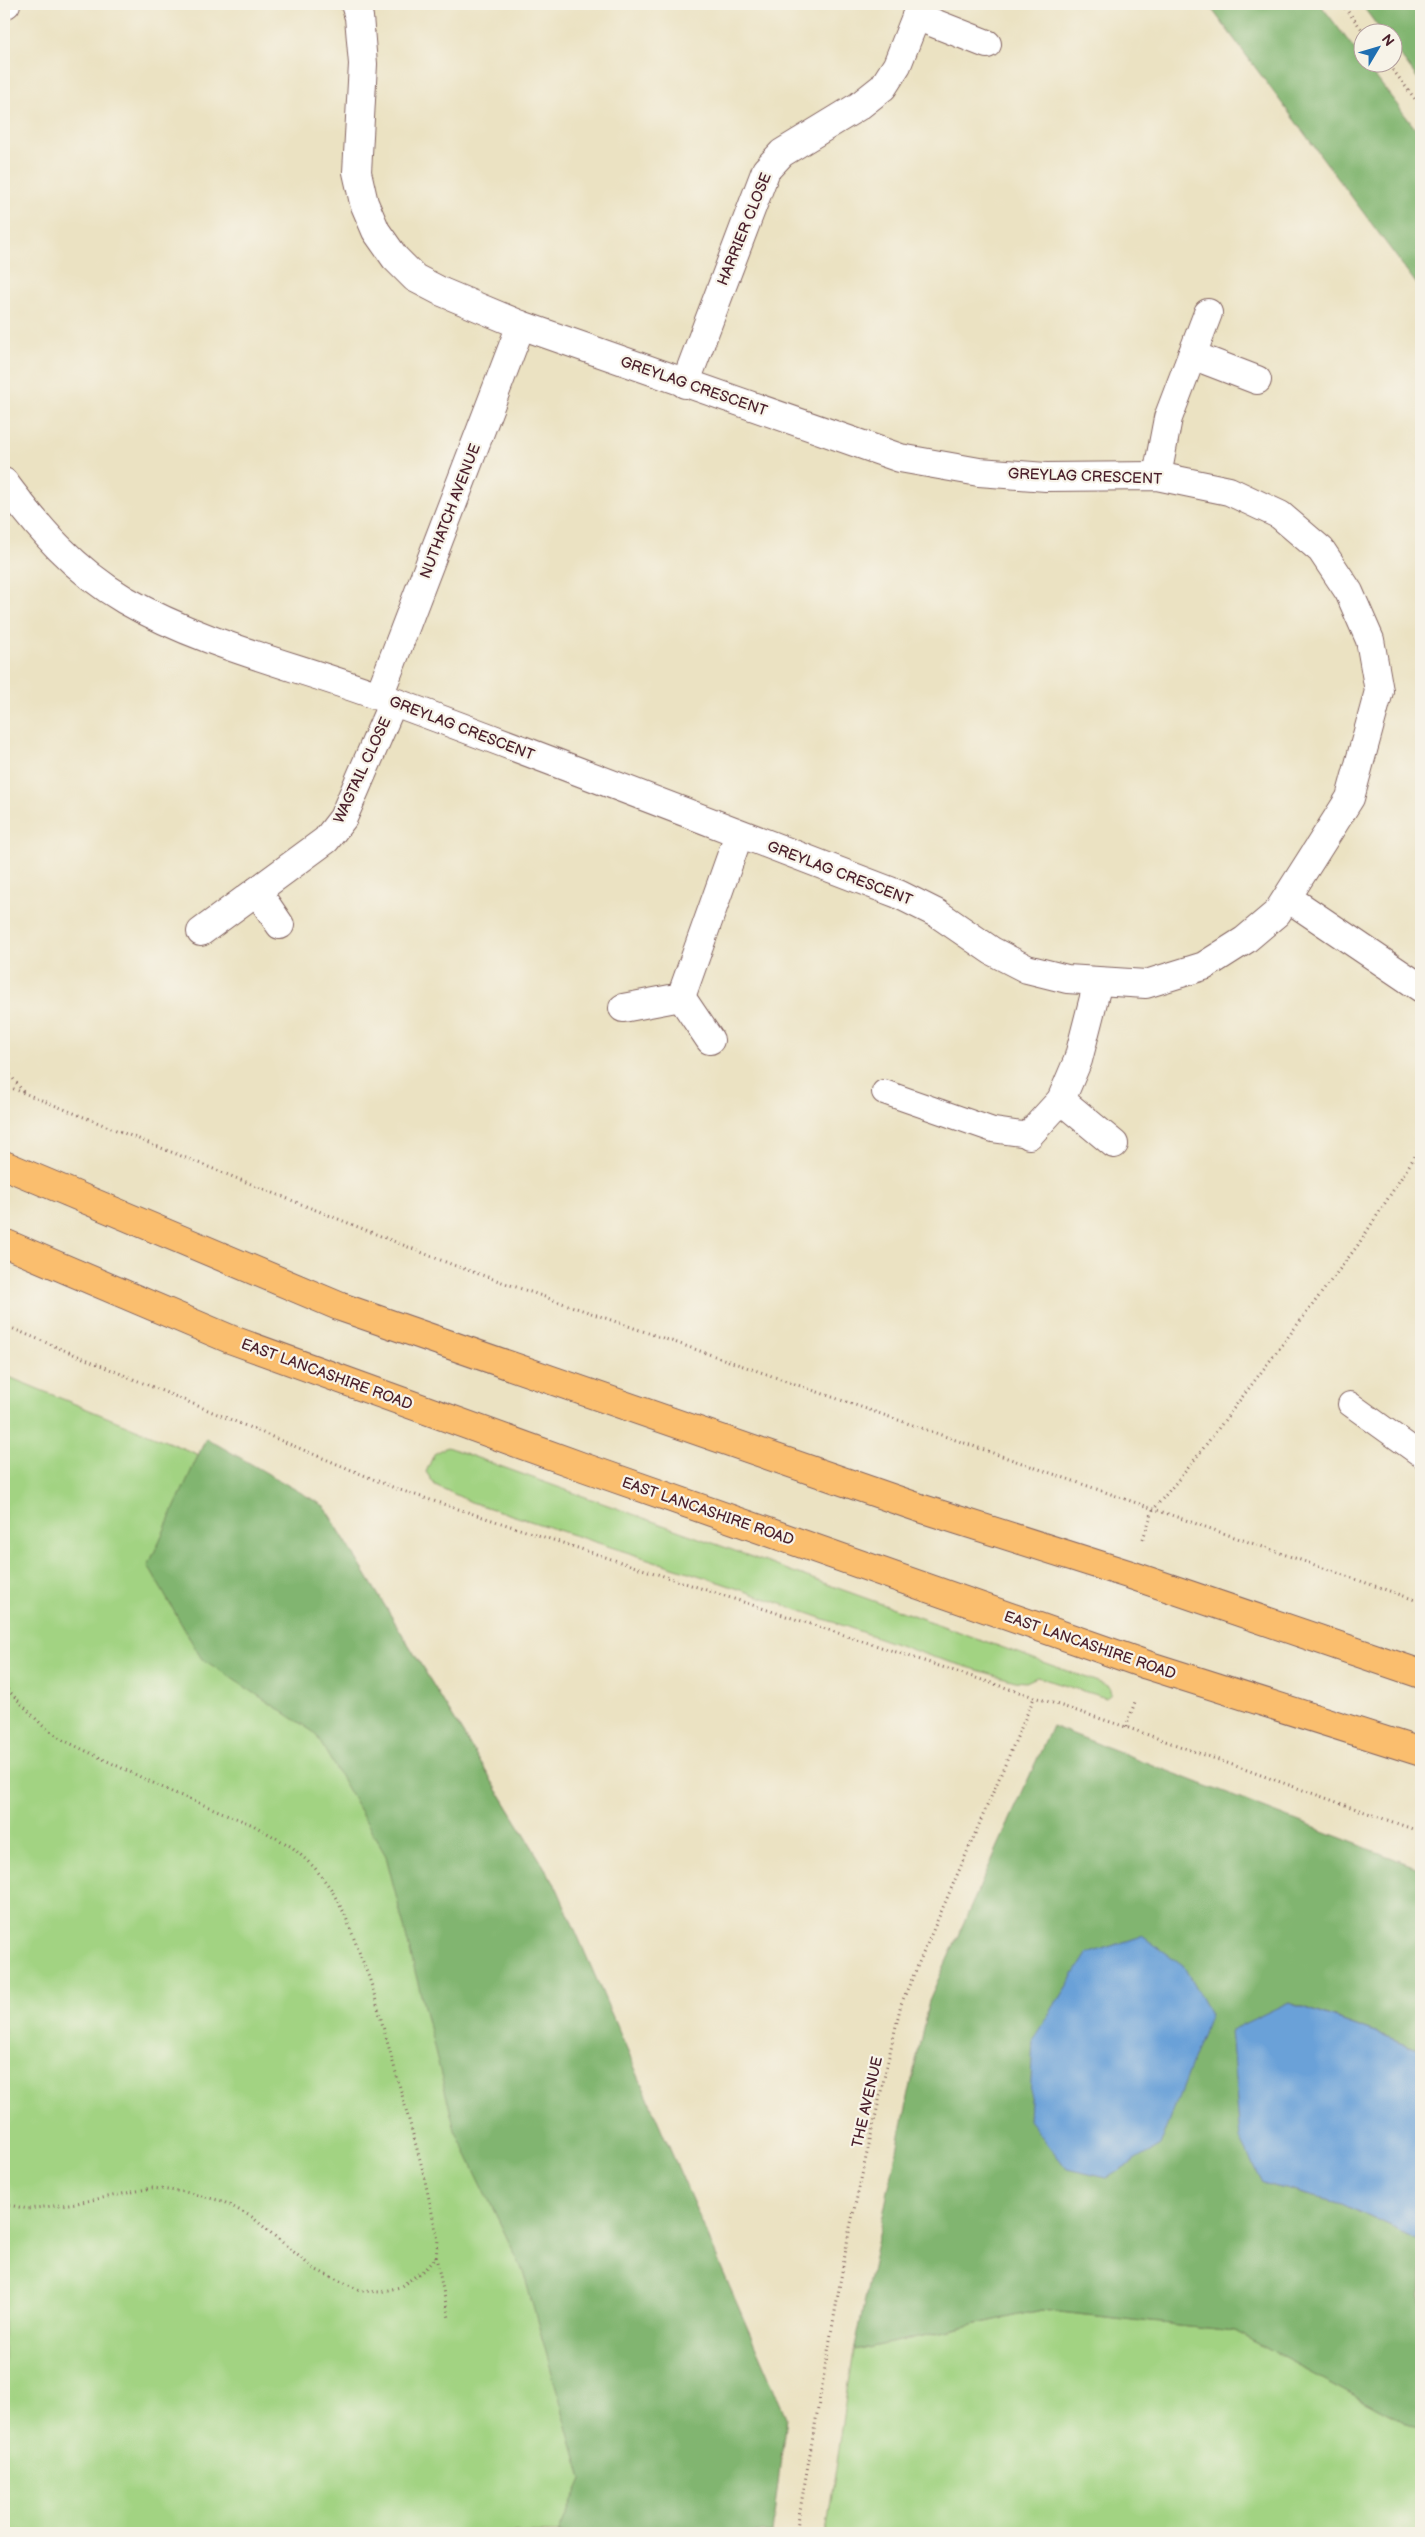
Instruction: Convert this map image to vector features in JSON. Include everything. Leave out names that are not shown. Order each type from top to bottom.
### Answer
[{"type":"highway","points":[[4,1165],[341,1307],[920,1508],[1132,1575],[1421,1674]]},
{"type":"highway","name":"EAST LANCASHIRE ROAD","points":[[4,1243],[230,1339],[586,1468],[1148,1666],[1421,1752]]},
{"type":"street","name":"GREYLAG CRESCENT","points":[[4,482],[37,528],[79,567],[122,599],[168,624],[386,699],[898,894],[938,914],[992,951],[1027,969],[1067,979],[1146,984],[1204,966],[1245,940],[1277,913],[1350,798],[1379,691],[1370,640],[1350,592],[1321,550],[1280,514],[1229,491],[1157,476],[1046,477],[980,472],[900,458],[684,384],[521,325],[442,292],[415,278],[395,258],[376,231],[364,203],[357,172],[363,64],[359,17],[355,4]]},
{"type":"street","name":"HARRIER CLOSE","points":[[684,384],[766,170],[782,153],[859,106],[883,87],[898,65],[919,10],[987,44]]},
{"type":"street","points":[[1157,476],[1168,418],[1208,313]]},
{"type":"street","name":"NUTHATCH AVENUE","points":[[386,699],[521,325]]},
{"type":"street","points":[[1192,355],[1258,380]]},
{"type":"street","name":"WAGTAIL CLOSE","points":[[201,932],[326,840],[343,818],[386,699]]},
{"type":"street","points":[[681,997],[739,834]]},
{"type":"street","points":[[257,891],[280,925]]},
{"type":"street","points":[[1288,898],[1421,988]]},
{"type":"street","points":[[1029,1135],[1061,1100],[1078,1060],[1098,982]]},
{"type":"street","points":[[623,1008],[681,997]]},
{"type":"street","points":[[681,997],[710,1040]]},
{"type":"street","points":[[1061,1100],[1114,1144]]},
{"type":"lane","points":[[884,1092],[993,1130],[1029,1135]]},
{"type":"lane","points":[[1350,1404],[1421,1455]]},
{"type":"path","points":[[1342,4],[1356,22]]},
{"type":"path","points":[[1395,72],[1421,107]]},
{"type":"path","points":[[4,1067],[25,1094]]},
{"type":"path","points":[[4,1085],[453,1265],[1421,1602]]},
{"type":"path","points":[[1153,1510],[1189,1467],[1358,1245],[1421,1147]]},
{"type":"path","points":[[4,1325],[397,1488],[1126,1727],[1421,1832]]},
{"type":"path","points":[[4,1686],[43,1726],[63,1740],[172,1792],[253,1825],[292,1847],[315,1868],[331,1889],[345,1915],[371,1984],[422,2167],[438,2240],[436,2257],[448,2318]]},
{"type":"path","name":"THE AVENUE","points":[[796,2533],[849,2232],[901,2004],[1034,1698]]},
{"type":"path","points":[[4,2204],[28,2209],[77,2203],[152,2188],[194,2194],[222,2201],[252,2217],[314,2269],[362,2291],[380,2292],[400,2287],[424,2270],[436,2257]]},
{"type":"green space","points":[[1208,4],[1320,4],[1352,46],[1352,72],[1372,72],[1421,136],[1421,290]]},
{"type":"green space","points":[[1361,4],[1421,4],[1421,83],[1402,58],[1402,22],[1374,22]]},
{"type":"green space","points":[[4,1375],[324,1506],[557,1888],[707,2533],[4,2533]]},
{"type":"green space","points":[[206,1438],[324,1506],[557,1888],[786,2417],[772,2533],[558,2533],[582,2479],[523,2271],[455,2130],[386,1856],[315,1733],[201,1658],[148,1566]]},
{"type":"green space","points":[[447,1447],[1109,1686],[1111,1694],[1106,1698],[1037,1677],[1026,1682],[1015,1681],[933,1657],[707,1578],[471,1502],[435,1485],[426,1472],[434,1454]]},
{"type":"green space","points":[[1052,1726],[1421,1869],[1421,2049],[1290,2002],[1262,2183],[1342,2204],[1421,2241],[1421,2431],[1234,2331],[1041,2310],[854,2351],[929,2000]]},
{"type":"green space","points":[[1041,2310],[1234,2331],[1421,2431],[1421,2533],[826,2533],[854,2351]]},
{"type":"water","points":[[1142,1936],[1183,1965],[1210,2014],[1160,2146],[1107,2178],[1067,2169],[1029,2120],[1033,2039],[1087,1954]]},
{"type":"water","points":[[1289,2002],[1421,2049],[1421,2241],[1342,2204],[1262,2183],[1240,2139],[1231,2030]]}]
